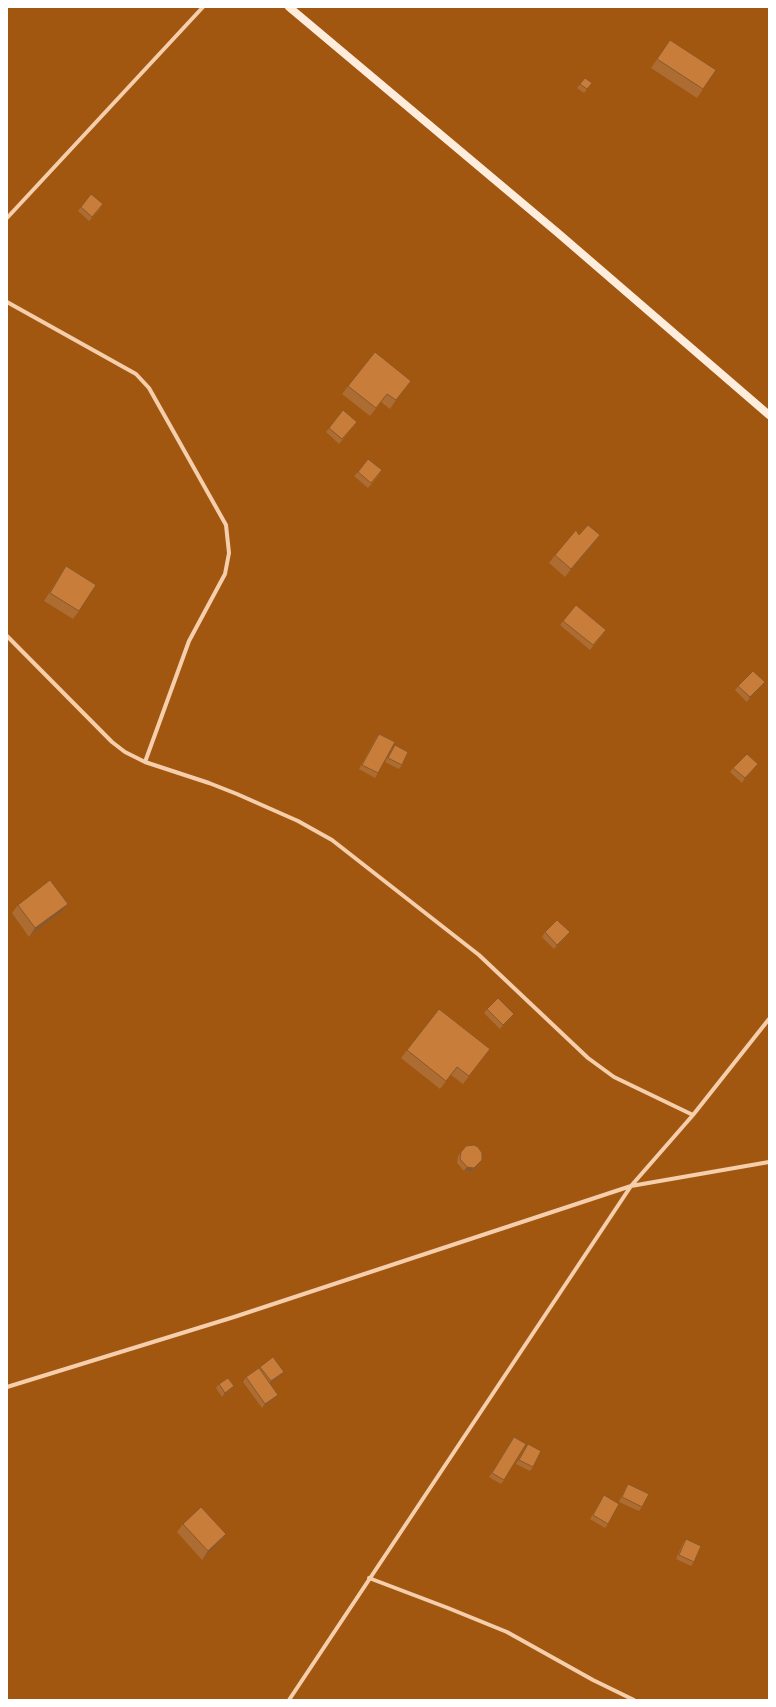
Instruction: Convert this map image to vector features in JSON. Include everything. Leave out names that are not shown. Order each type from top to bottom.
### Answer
[{"type":"street","points":[[7,218],[203,7]]},
{"type":"street","points":[[289,7],[552,228],[769,415]]},
{"type":"street","points":[[7,302],[136,374],[149,388],[226,525],[229,553],[225,574],[189,641],[145,762]]},
{"type":"street","points":[[7,636],[112,742],[125,752],[145,762],[237,794],[298,820],[332,840],[479,955],[588,1058],[614,1077],[693,1115]]},
{"type":"street","points":[[289,1700],[631,1186],[693,1115],[769,1019]]},
{"type":"street","points":[[7,1387],[234,1317],[631,1186],[769,1162]]},
{"type":"street","points":[[369,1578],[507,1632],[593,1680],[634,1700]]},
{"type":"building","points":[[670,40],[716,70],[703,89],[657,59]]},
{"type":"building","points":[[585,78],[592,83],[587,89],[580,84]]},
{"type":"building","points":[[91,194],[103,204],[92,217],[81,207]]},
{"type":"building","points":[[375,352],[411,381],[396,400],[387,394],[376,408],[348,386]]},
{"type":"building","points":[[343,410],[357,422],[342,439],[329,428]]},
{"type":"building","points":[[368,459],[382,470],[371,483],[358,472]]},
{"type":"building","points":[[588,525],[600,535],[571,569],[555,555],[576,530],[579,535]]},
{"type":"building","points":[[66,566],[96,585],[79,611],[50,593]]},
{"type":"building","points":[[576,605],[606,630],[593,645],[563,621]]},
{"type":"building","points":[[753,671],[765,682],[750,697],[738,686]]},
{"type":"building","points":[[379,734],[395,742],[378,773],[362,765]]},
{"type":"building","points":[[395,745],[408,752],[402,765],[388,758]]},
{"type":"building","points":[[747,754],[758,764],[745,778],[733,768]]},
{"type":"building","points":[[50,880],[68,904],[35,928],[18,905]]},
{"type":"building","points":[[557,920],[570,932],[557,945],[545,932]]},
{"type":"building","points":[[498,998],[514,1014],[503,1025],[487,1009]]},
{"type":"building","points":[[439,1009],[490,1049],[469,1076],[457,1067],[446,1081],[407,1050]]},
{"type":"building","points":[[474,1145],[478,1147],[482,1153],[482,1160],[474,1168],[467,1167],[460,1159],[461,1152],[466,1146]]},
{"type":"building","points":[[273,1357],[284,1372],[271,1381],[260,1367]]},
{"type":"building","points":[[259,1368],[278,1395],[265,1404],[246,1377]]},
{"type":"building","points":[[228,1378],[234,1386],[225,1393],[219,1384]]},
{"type":"building","points":[[514,1437],[526,1444],[504,1480],[492,1473]]},
{"type":"building","points":[[528,1444],[541,1451],[533,1467],[519,1460]]},
{"type":"building","points":[[628,1484],[649,1494],[642,1507],[622,1497]]},
{"type":"building","points":[[604,1495],[619,1504],[608,1524],[593,1515]]},
{"type":"building","points":[[201,1507],[226,1534],[208,1551],[183,1524]]},
{"type":"building","points":[[686,1539],[701,1546],[694,1562],[679,1555]]}]
